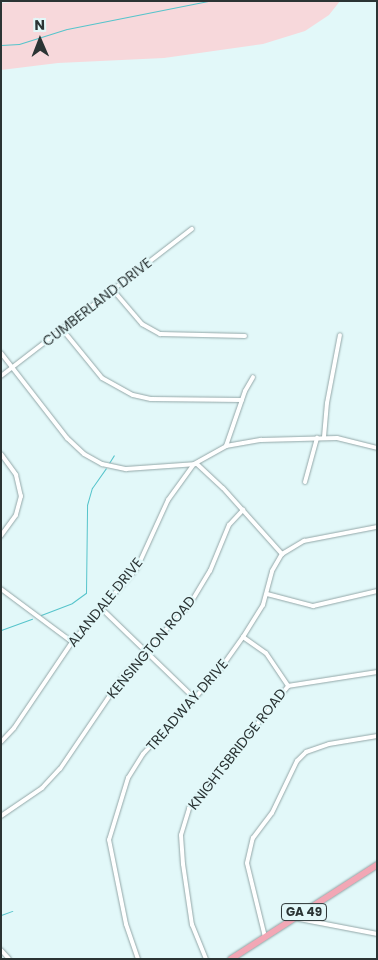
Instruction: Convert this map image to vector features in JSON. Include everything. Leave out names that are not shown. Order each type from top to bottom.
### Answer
[{"type":"main road","name":"GA 49","points":[[231,959],[377,865]]},
{"type":"street","name":"CUMBERLAND DRIVE","points":[[1,376],[192,229]]},
{"type":"street","points":[[113,290],[142,324],[160,334],[245,336]]},
{"type":"street","points":[[62,329],[102,378],[132,395],[151,399],[242,400]]},
{"type":"street","points":[[324,437],[326,402],[340,335]]},
{"type":"street","points":[[1,353],[67,438],[93,460],[112,467],[134,469],[194,464],[209,473],[282,554],[304,541],[377,528]]},
{"type":"street","points":[[226,446],[242,400],[253,377]]},
{"type":"street","name":"ALANDALE DRIVE","points":[[1,742],[14,728],[72,642],[102,610],[140,563],[168,500],[194,464],[226,446],[261,440],[324,437],[377,448]]},
{"type":"street","points":[[305,482],[317,438]]},
{"type":"street","points":[[1,454],[16,475],[21,496],[16,515],[1,536]]},
{"type":"street","name":"KENSINGTON ROAD","points":[[1,816],[52,778],[123,676],[190,604],[210,571],[229,524],[243,510]]},
{"type":"street","name":"TREADWAY DRIVE","points":[[138,959],[126,924],[122,890],[109,846],[110,826],[133,770],[216,675],[243,637],[267,594],[272,571],[282,554]]},
{"type":"street","points":[[1,589],[72,642]]},
{"type":"street","points":[[267,594],[313,606],[377,591]]},
{"type":"street","points":[[102,610],[194,698]]},
{"type":"street","points":[[243,637],[266,653],[288,686]]},
{"type":"street","name":"KNIGHTSBRIDGE ROAD","points":[[206,959],[196,940],[188,908],[181,851],[184,819],[193,802],[288,686],[377,672]]},
{"type":"street","points":[[265,937],[246,863],[253,838],[272,813],[297,761],[306,752],[329,744],[377,736]]},
{"type":"street","points":[[294,918],[377,934]]},
{"type":"street","points":[[1,950],[9,959]]},
{"type":"shaded area","points":[[26,1],[340,1],[329,15],[305,31],[263,44],[164,58],[58,63],[1,70],[1,3]]},
{"type":"waterway","points":[[1,45],[19,44],[67,29],[209,1]]},
{"type":"waterway","points":[[109,463],[114,455]]},
{"type":"waterway","points":[[41,615],[72,603],[86,593],[87,505],[92,488],[106,468]]},
{"type":"waterway","points":[[1,630],[32,619]]},
{"type":"waterway","points":[[1,915],[12,911]]}]
